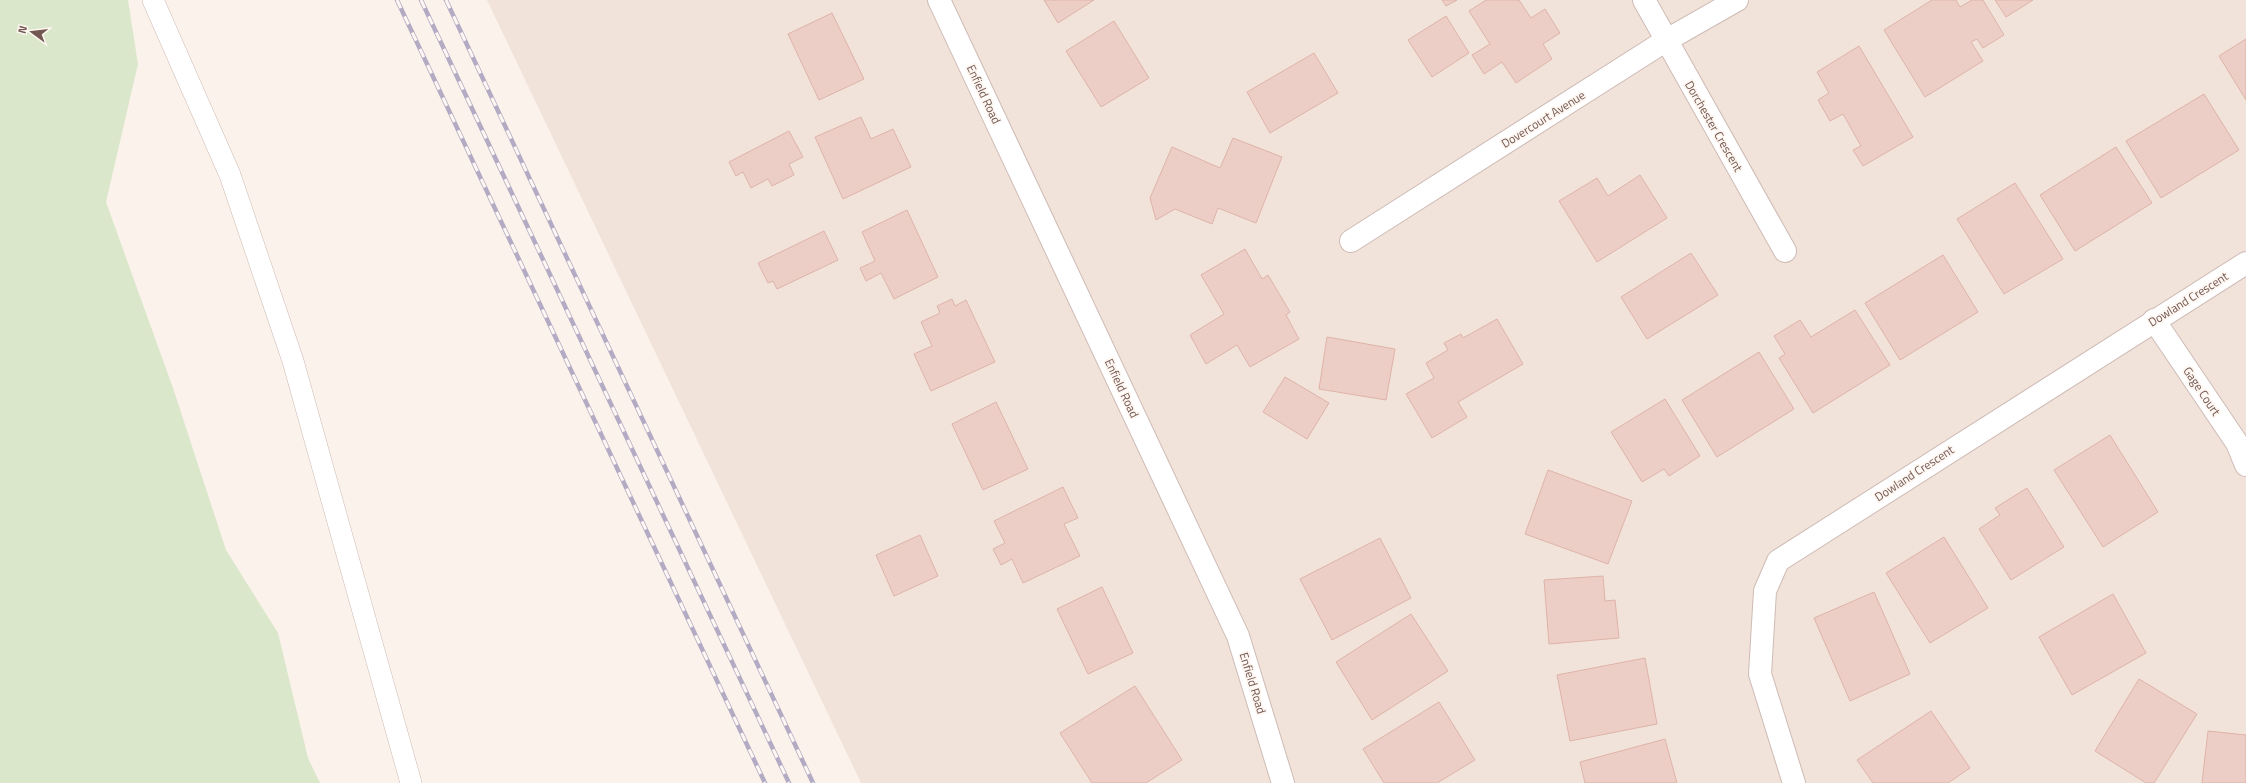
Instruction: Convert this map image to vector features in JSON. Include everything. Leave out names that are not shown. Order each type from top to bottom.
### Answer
[{"type":"street","name":"Enfield Road","points":[[939,0],[1238,636],[1283,783]]},
{"type":"street","name":"Dorchester Crescent","points":[[1644,0],[1665,41],[1785,251]]},
{"type":"street","name":"Dovercourt Avenue","points":[[1351,241],[1665,41],[1737,0]]},
{"type":"street","name":"Dowland Crescent","points":[[1794,783],[1760,674],[1765,591],[1778,560],[2246,263]]},
{"type":"street","name":"Gage Court","points":[[2154,320],[2237,443],[2246,465]]},
{"type":"lane","points":[[153,0],[230,175],[293,361],[411,783]]},
{"type":"shaded area","points":[[487,0],[2246,0],[2246,783],[861,783]]},
{"type":"green space","points":[[0,0],[128,0],[138,64],[106,202],[173,388],[226,550],[278,633],[308,758],[320,783],[0,783]]},
{"type":"building","points":[[1044,0],[1094,0],[1058,23]]},
{"type":"building","points":[[1442,0],[1457,0],[1446,6]]},
{"type":"building","points":[[1486,0],[1519,0],[1531,18],[1545,9],[1560,33],[1543,44],[1552,59],[1516,83],[1502,62],[1484,74],[1472,55],[1490,44],[1469,11]]},
{"type":"building","points":[[1932,0],[1956,0],[1960,7],[1972,0],[1983,0],[2004,35],[1983,48],[1977,39],[1971,42],[1983,61],[1925,97],[1884,30]]},
{"type":"building","points":[[1995,0],[2033,0],[2006,17]]},
{"type":"building","points":[[832,13],[864,79],[819,100],[788,34]]},
{"type":"building","points":[[1446,16],[1469,53],[1432,77],[1408,40]]},
{"type":"building","points":[[1114,21],[1149,78],[1101,107],[1066,51]]},
{"type":"building","points":[[2246,39],[2246,100],[2219,56]]},
{"type":"building","points":[[1859,46],[1913,137],[1863,166],[1853,150],[1861,146],[1843,114],[1830,121],[1818,100],[1829,93],[1817,72]]},
{"type":"building","points":[[1314,53],[1338,93],[1270,133],[1247,92]]},
{"type":"building","points":[[2204,94],[2239,150],[2161,198],[2126,141]]},
{"type":"building","points":[[861,117],[871,139],[893,129],[911,167],[843,199],[815,137]]},
{"type":"building","points":[[789,131],[803,157],[789,164],[794,175],[772,186],[768,179],[751,188],[743,172],[736,176],[729,162]]},
{"type":"building","points":[[1233,138],[1282,157],[1256,223],[1218,208],[1212,224],[1175,209],[1156,220],[1150,198],[1172,147],[1220,168]]},
{"type":"building","points":[[2116,147],[2152,203],[2075,251],[2040,195]]},
{"type":"building","points":[[1640,175],[1667,218],[1597,262],[1559,201],[1597,178],[1608,196]]},
{"type":"building","points":[[2015,183],[2063,259],[2004,294],[1957,219]]},
{"type":"building","points":[[907,210],[938,277],[894,299],[881,273],[866,281],[860,268],[875,261],[862,232]]},
{"type":"building","points":[[824,231],[838,260],[777,289],[773,281],[768,283],[758,263]]},
{"type":"building","points":[[1245,249],[1262,279],[1268,275],[1290,312],[1286,315],[1299,339],[1250,367],[1237,345],[1206,364],[1190,335],[1224,314],[1201,275]]},
{"type":"building","points":[[1691,253],[1718,295],[1647,339],[1621,297]]},
{"type":"building","points":[[1943,255],[1978,312],[1900,360],[1865,303]]},
{"type":"building","points":[[952,299],[955,306],[966,300],[995,362],[931,391],[914,354],[932,346],[921,322],[940,313],[937,306]]},
{"type":"building","points":[[1855,310],[1890,365],[1813,413],[1779,358],[1785,354],[1774,336],[1800,320],[1811,337]]},
{"type":"building","points":[[1497,319],[1523,364],[1458,402],[1467,417],[1432,438],[1406,394],[1434,378],[1426,363],[1448,350],[1444,343],[1461,334],[1463,338]]},
{"type":"building","points":[[1327,337],[1395,349],[1386,400],[1319,389]]},
{"type":"building","points":[[1759,352],[1794,409],[1717,457],[1682,400]]},
{"type":"building","points":[[1285,377],[1329,403],[1307,439],[1263,412]]},
{"type":"building","points":[[1665,399],[1700,456],[1669,476],[1664,469],[1642,482],[1611,432]]},
{"type":"building","points":[[996,402],[1028,469],[983,490],[952,424]]},
{"type":"building","points":[[2110,435],[2158,512],[2103,547],[2054,470]]},
{"type":"building","points":[[1548,470],[1632,501],[1608,564],[1525,534]]},
{"type":"building","points":[[1063,487],[1078,518],[1064,524],[1080,556],[1023,583],[1012,559],[1001,565],[993,549],[1005,543],[994,521]]},
{"type":"building","points":[[2027,488],[2064,547],[2011,580],[1979,529],[2000,515],[1995,508]]},
{"type":"building","points":[[920,535],[938,576],[894,596],[876,555]]},
{"type":"building","points":[[1944,537],[1988,608],[1930,643],[1886,573]]},
{"type":"building","points":[[1380,538],[1411,598],[1332,640],[1300,579]]},
{"type":"building","points":[[1603,576],[1605,601],[1615,600],[1619,638],[1549,644],[1544,580]]},
{"type":"building","points":[[1102,587],[1133,653],[1088,674],[1057,609]]},
{"type":"building","points":[[1874,592],[1910,674],[1850,701],[1814,618]]},
{"type":"building","points":[[2113,594],[2146,653],[2072,695],[2039,637]]},
{"type":"building","points":[[1411,614],[1448,671],[1372,720],[1336,662]]},
{"type":"building","points":[[1645,658],[1657,724],[1570,741],[1557,675]]},
{"type":"building","points":[[2139,679],[2197,714],[2154,783],[2146,783],[2095,751]]},
{"type":"building","points":[[1135,686],[1182,760],[1146,783],[1092,783],[1060,733]]},
{"type":"building","points":[[1439,702],[1475,760],[1437,783],[1384,783],[1363,749]]},
{"type":"building","points":[[1931,711],[1970,768],[1948,783],[1873,783],[1857,760]]},
{"type":"building","points":[[2208,731],[2246,735],[2246,783],[2202,783]]},
{"type":"building","points":[[1665,739],[1677,783],[1585,783],[1580,762]]},
{"type":"railway","points":[[397,0],[765,783]]},
{"type":"railway","points":[[421,0],[789,783]]},
{"type":"railway","points":[[446,0],[813,783]]}]
